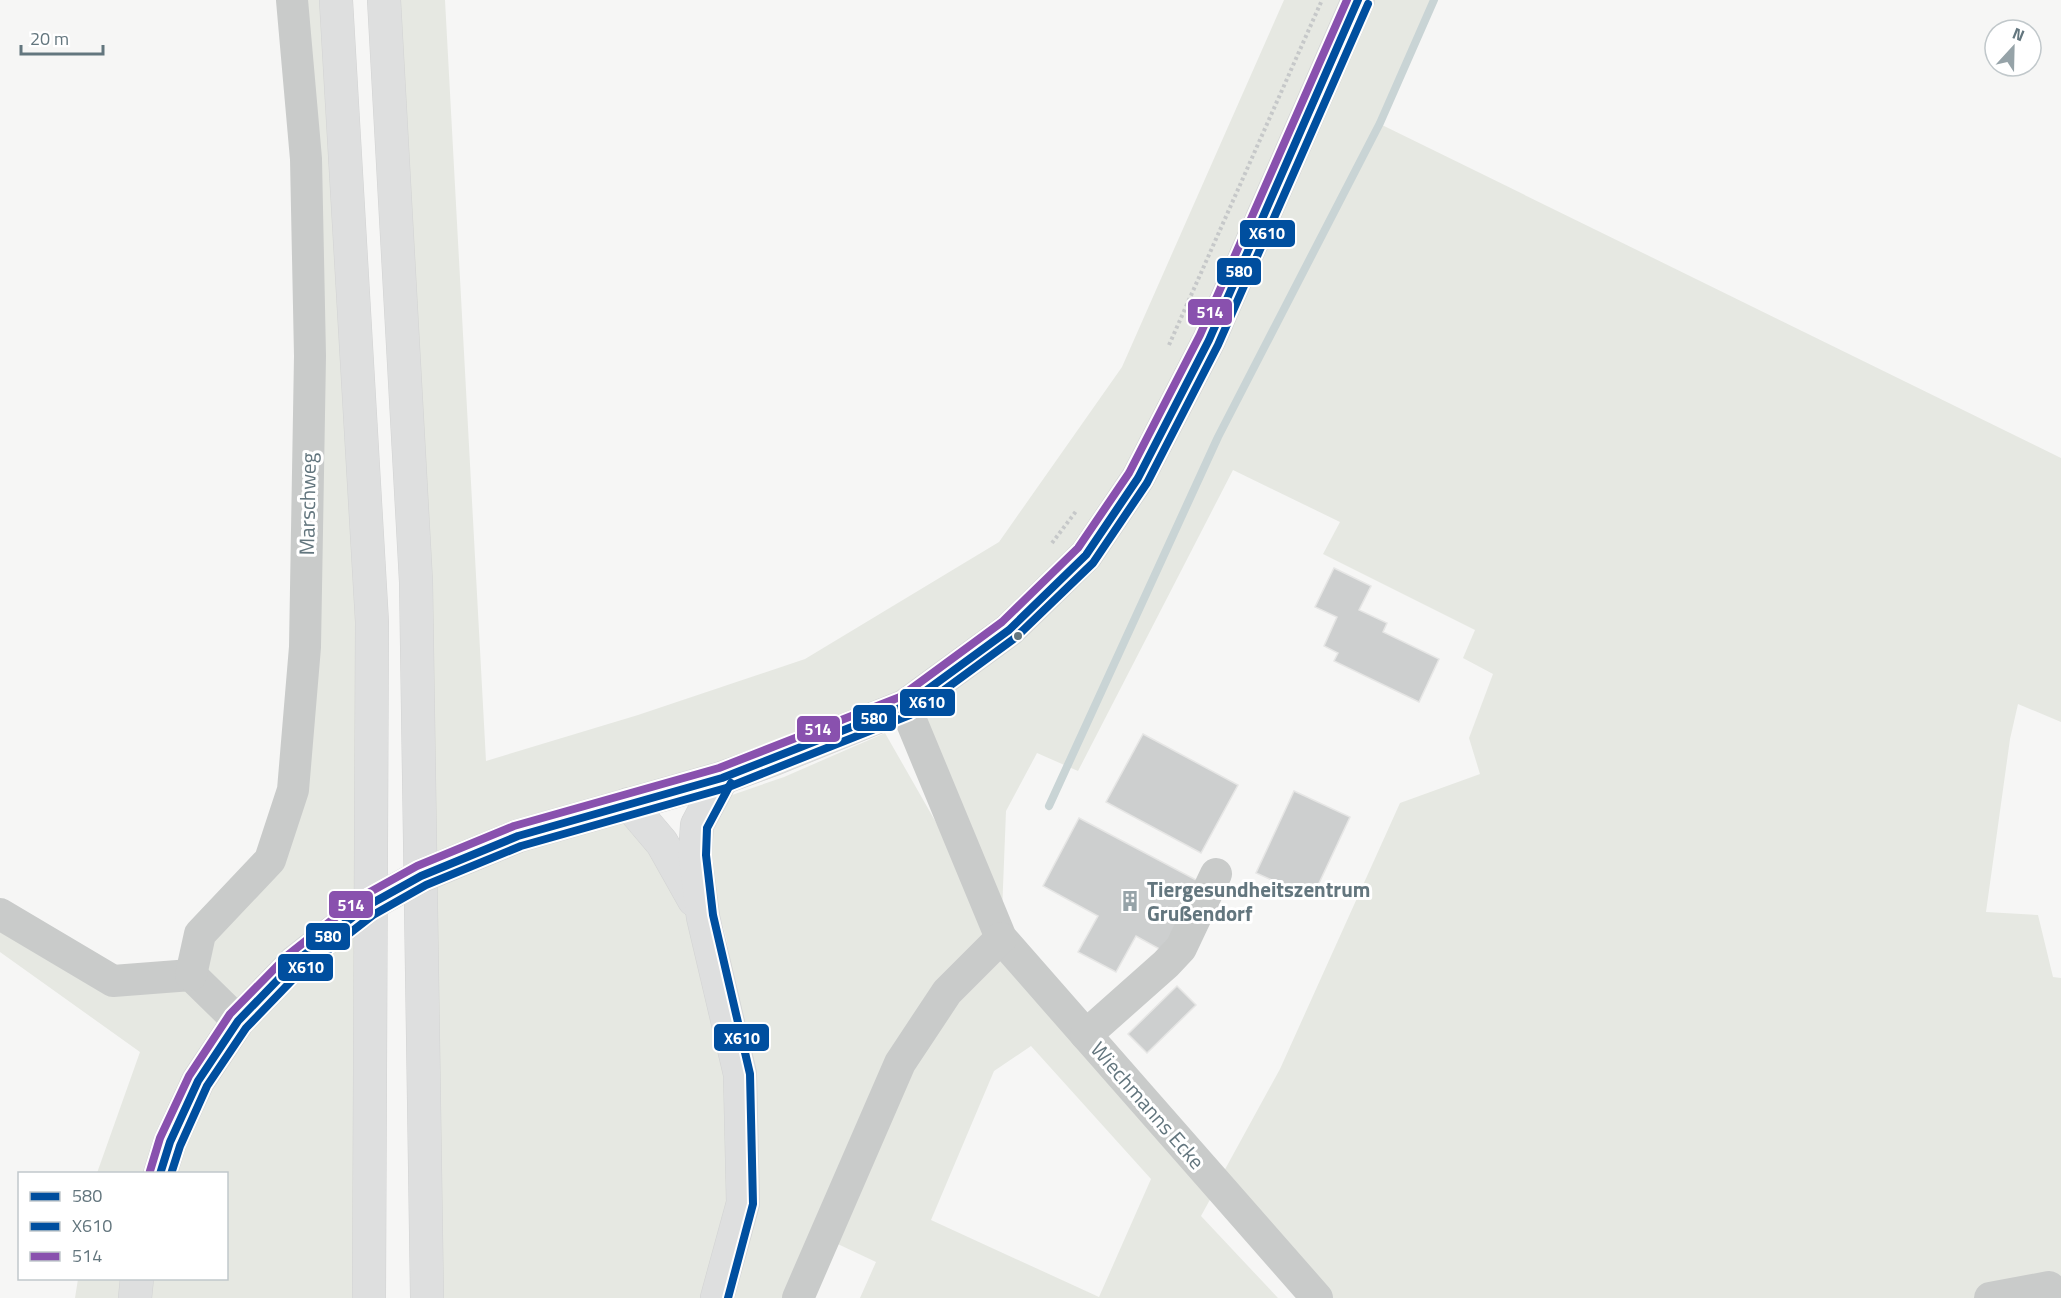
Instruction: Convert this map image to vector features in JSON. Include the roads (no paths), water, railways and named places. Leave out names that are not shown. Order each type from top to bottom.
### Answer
[{"type":"main road","points":[[336,0],[372,622],[369,1298]]},
{"type":"main road","points":[[384,0],[416,582],[427,1298]]},
{"type":"main road","points":[[160,1172],[170,1142],[198,1081],[238,1021],[294,963],[367,906],[421,876],[518,836],[722,778],[905,706],[1009,630],[1086,555],[1138,478],[1209,340],[1358,0]]},
{"type":"main road","points":[[717,1298],[743,1203],[740,1074],[703,917],[695,855],[697,825],[722,778]]},
{"type":"main road","points":[[629,804],[662,843],[703,917]]},
{"type":"main road","points":[[135,1298],[137,1280]]},
{"type":"street","name":"Marschweg","points":[[190,975],[200,934],[270,860],[293,790],[304,647],[310,356],[306,159],[292,0]]},
{"type":"street","name":"Wiechmanns Ecke","points":[[905,706],[1001,938],[1317,1298]]},
{"type":"street","points":[[1086,1035],[1178,952],[1216,874]]},
{"type":"street","points":[[0,914],[113,981],[190,975],[238,1021]]},
{"type":"street","points":[[798,1298],[900,1063],[947,992],[1001,938]]},
{"type":"street","points":[[1990,1298],[2049,1287]]},
{"type":"waterway","points":[[1049,806],[1218,437],[1380,123],[1434,0]]},
{"type":"place","name":"Tiergesundheitszentrum Grußendorf","points":[[1130,901]]}]
